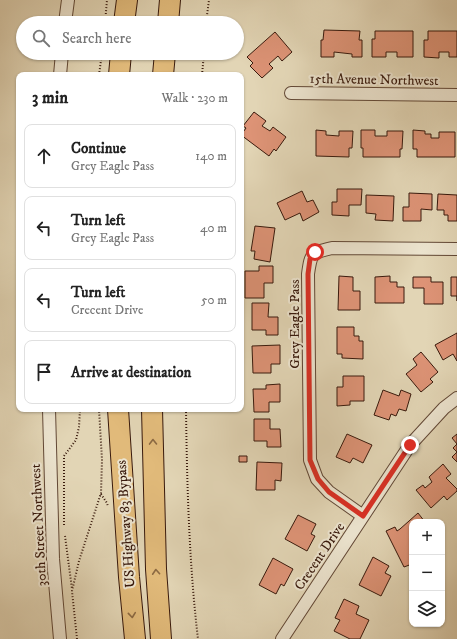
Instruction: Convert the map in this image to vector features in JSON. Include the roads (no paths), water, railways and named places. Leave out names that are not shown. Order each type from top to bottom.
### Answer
[{"type":"highway","points":[[125,16],[127,0]]},
{"type":"highway","points":[[169,16],[170,0]]},
{"type":"highway","points":[[119,72],[120,60]]},
{"type":"highway","points":[[163,72],[164,60]]},
{"type":"highway","name":"US Highway 83 Bypass","points":[[118,412],[128,570],[135,639]]},
{"type":"highway","name":"US Highway 83 Bypass","points":[[152,412],[156,569],[161,639]]},
{"type":"street","points":[[66,16],[68,0]]},
{"type":"street","points":[[60,72],[61,60]]},
{"type":"street","name":"15th Avenue Northwest","points":[[291,93],[457,95]]},
{"type":"street","name":"Grey Eagle Pass","points":[[363,516],[329,492],[318,479],[310,460],[308,274],[310,259],[315,252],[332,248],[457,249]]},
{"type":"street","name":"Crecent Drive","points":[[282,639],[410,445],[444,408],[457,398]]},
{"type":"street","name":"30th Street Northwest","points":[[49,412],[53,559],[60,639]]}]
